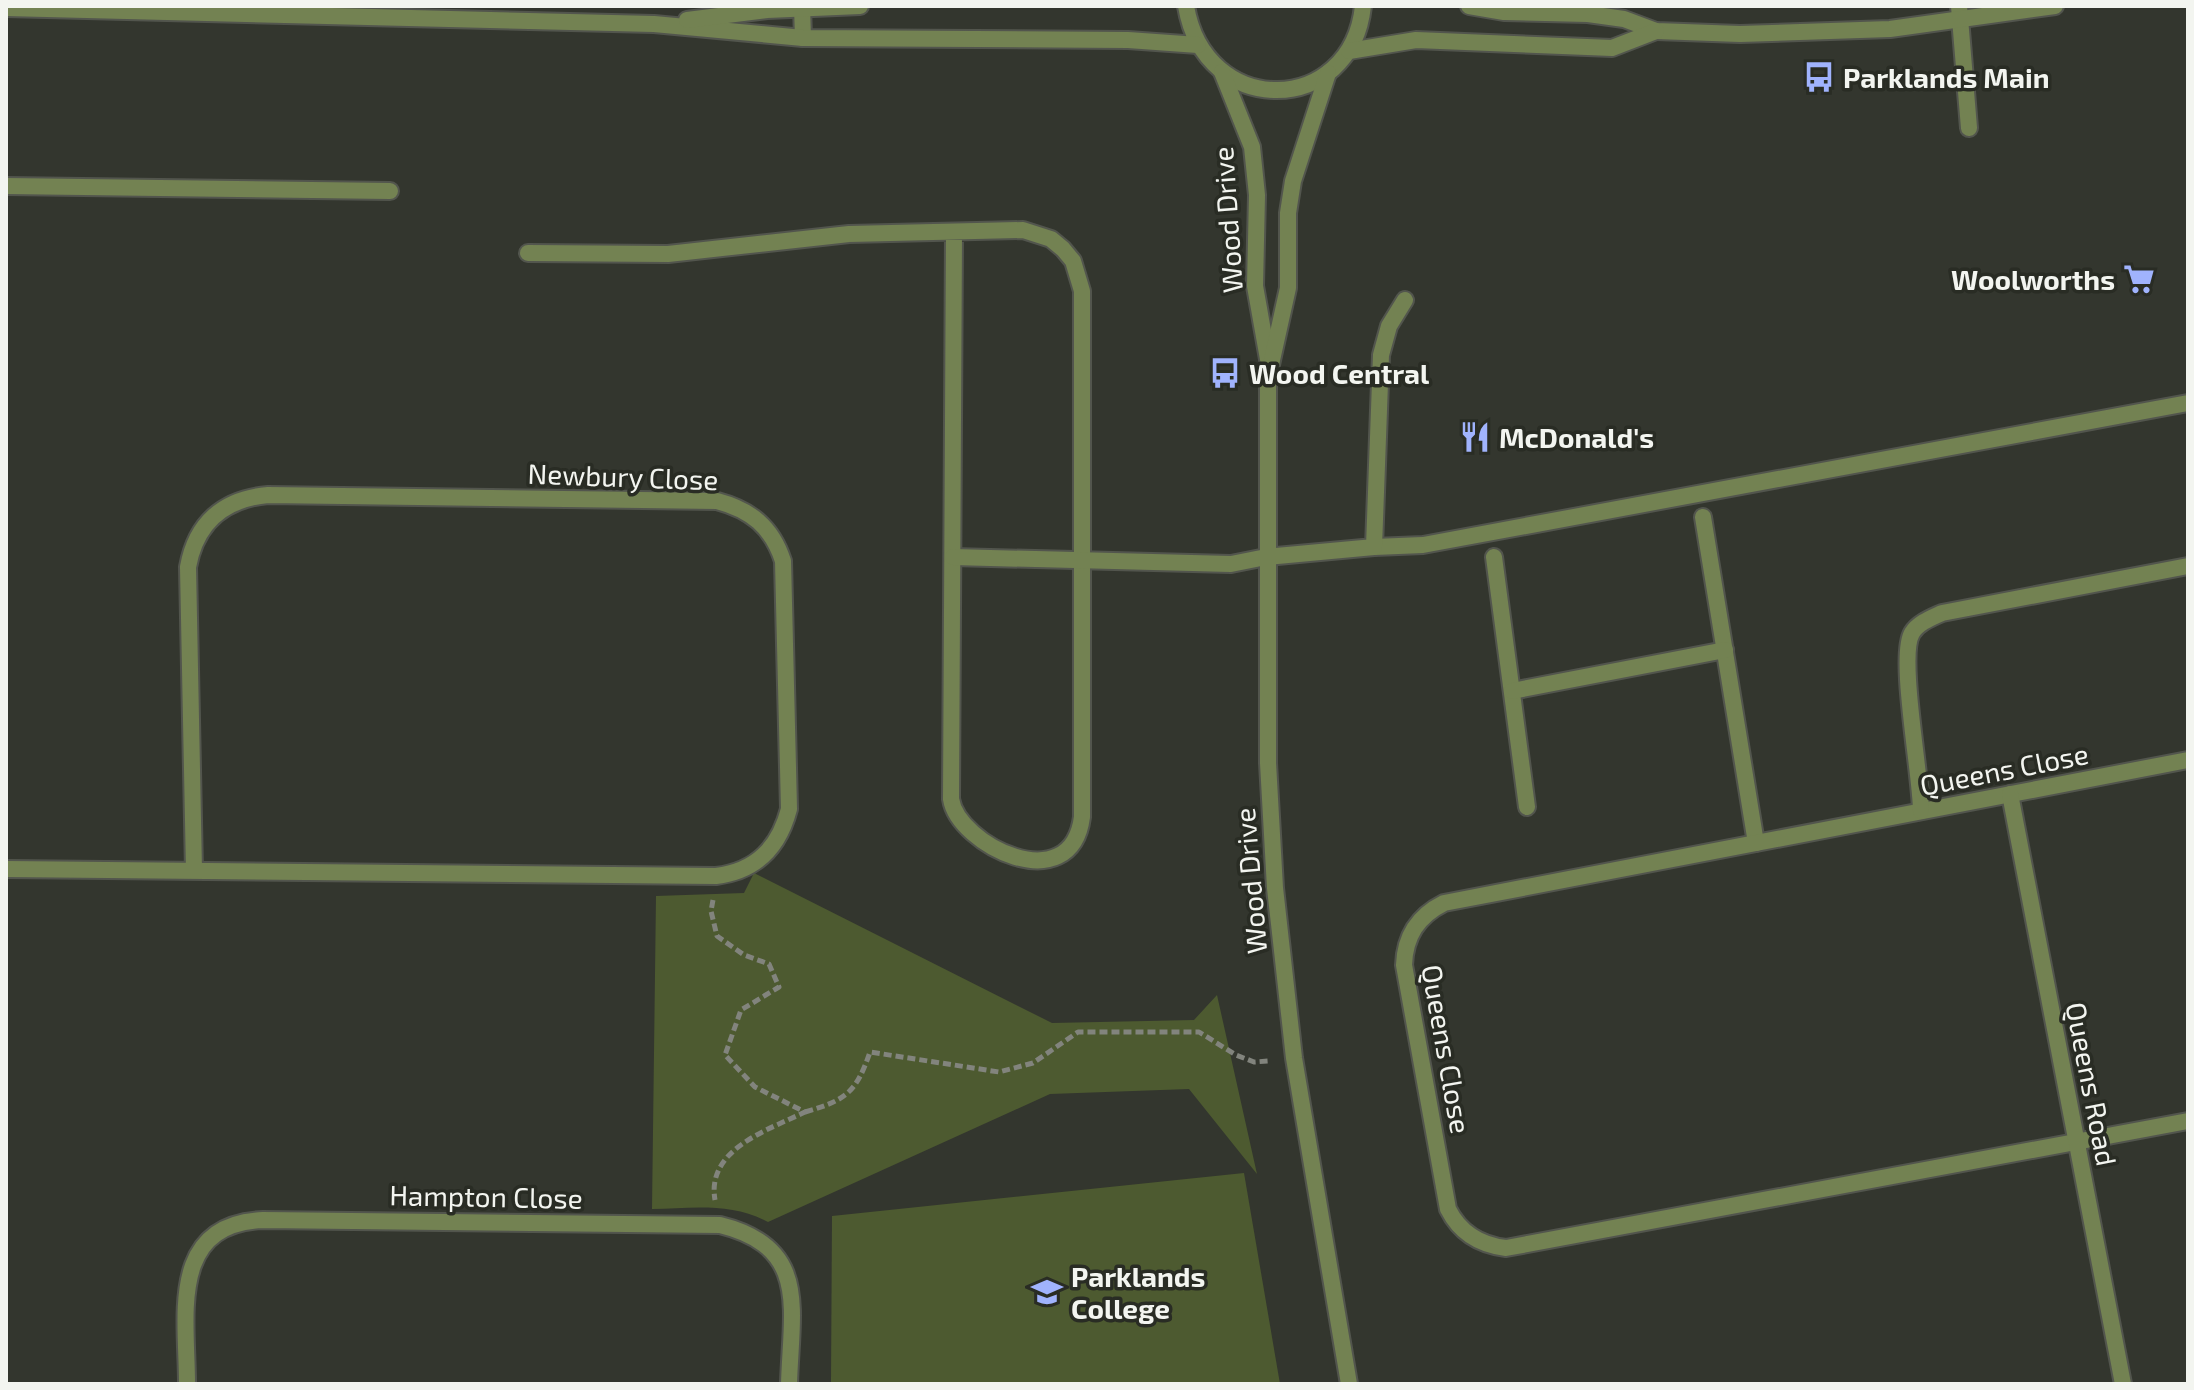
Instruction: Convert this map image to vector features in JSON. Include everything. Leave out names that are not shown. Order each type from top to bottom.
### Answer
[{"type":"street","points":[[654,24],[802,7],[860,6]]},
{"type":"street","points":[[1186,6],[1198,45],[1222,72],[1238,82],[1275,90],[1293,88],[1328,73],[1349,51],[1357,36],[1363,6]]},
{"type":"street","points":[[1469,6],[1504,12],[1588,14],[1624,19],[1656,31],[1754,34],[1890,29],[1959,13],[2055,6]]},
{"type":"street","points":[[802,7],[803,38]]},
{"type":"street","points":[[6,8],[467,13],[654,24],[803,38],[1128,40],[1198,45]]},
{"type":"street","points":[[1959,13],[1969,128]]},
{"type":"street","points":[[1349,51],[1416,40],[1612,48],[1656,31]]},
{"type":"street","name":"Wood Drive","points":[[1222,72],[1252,147],[1257,195],[1255,286],[1269,368],[1266,557],[1268,763],[1275,888],[1305,1130],[1349,1384]]},
{"type":"street","name":"Wood Drive","points":[[1269,368],[1288,288],[1288,213],[1293,181],[1328,73]]},
{"type":"street","points":[[6,186],[390,191]]},
{"type":"street","points":[[528,253],[668,254],[849,234],[954,232],[1037,233],[1063,249],[1079,276],[1082,291],[1080,830],[1066,852],[1055,858],[1032,861],[973,834],[963,827],[953,809],[954,232]]},
{"type":"street","points":[[1374,547],[1381,355],[1389,326],[1405,300]]},
{"type":"street","points":[[953,557],[1231,564],[1266,557],[1423,545],[2188,403]]},
{"type":"street","name":"Newbury Close","points":[[6,869],[194,871],[716,876],[733,874],[762,859],[784,829],[789,809],[783,561],[779,547],[762,522],[748,512],[717,501],[268,495],[246,497],[226,505],[209,518],[191,549],[188,567],[194,871]]},
{"type":"street","points":[[1703,517],[1756,843]]},
{"type":"street","points":[[1494,557],[1527,807]]},
{"type":"street","points":[[1921,811],[1921,773],[1905,658],[1912,633],[1922,622],[1942,613],[2188,566]]},
{"type":"street","points":[[1512,691],[1725,650]]},
{"type":"street","name":"Queens Close","points":[[2188,760],[1444,903],[1432,909],[1410,933],[1404,965],[1448,1209],[1454,1222],[1485,1245],[1506,1248],[2188,1121]]},
{"type":"street","name":"Queens Road","points":[[2010,794],[2123,1384]]},
{"type":"street","name":"Hampton Close","points":[[187,1384],[188,1280],[192,1263],[212,1235],[227,1226],[263,1220],[720,1225],[748,1232],[777,1253],[792,1289],[789,1384]]},
{"type":"path","points":[[716,876],[711,911],[717,936],[744,955],[769,964],[779,987],[741,1010],[725,1055],[755,1087],[805,1112]]},
{"type":"path","points":[[720,1225],[712,1185],[724,1157],[805,1112],[840,1102],[860,1081],[870,1052],[999,1072],[1033,1063],[1078,1032],[1199,1032],[1236,1055],[1254,1062],[1269,1061]]},
{"type":"green space","points":[[754,873],[1052,1023],[1194,1020],[1217,995],[1257,1174],[1189,1089],[1050,1094],[768,1222],[726,1209],[652,1209],[656,896],[744,893]]},
{"type":"green space","name":"Parklands College","points":[[1244,1173],[1280,1384],[831,1384],[832,1216]]},
{"type":"place","name":"Parklands Main","points":[[1819,77]]},
{"type":"place","name":"Woolworths","points":[[2139,279]]},
{"type":"place","name":"Wood Central","points":[[1225,373]]},
{"type":"place","name":"McDonald's","points":[[1475,437]]},
{"type":"place","name":"Parklands College","points":[[1047,1292]]}]
